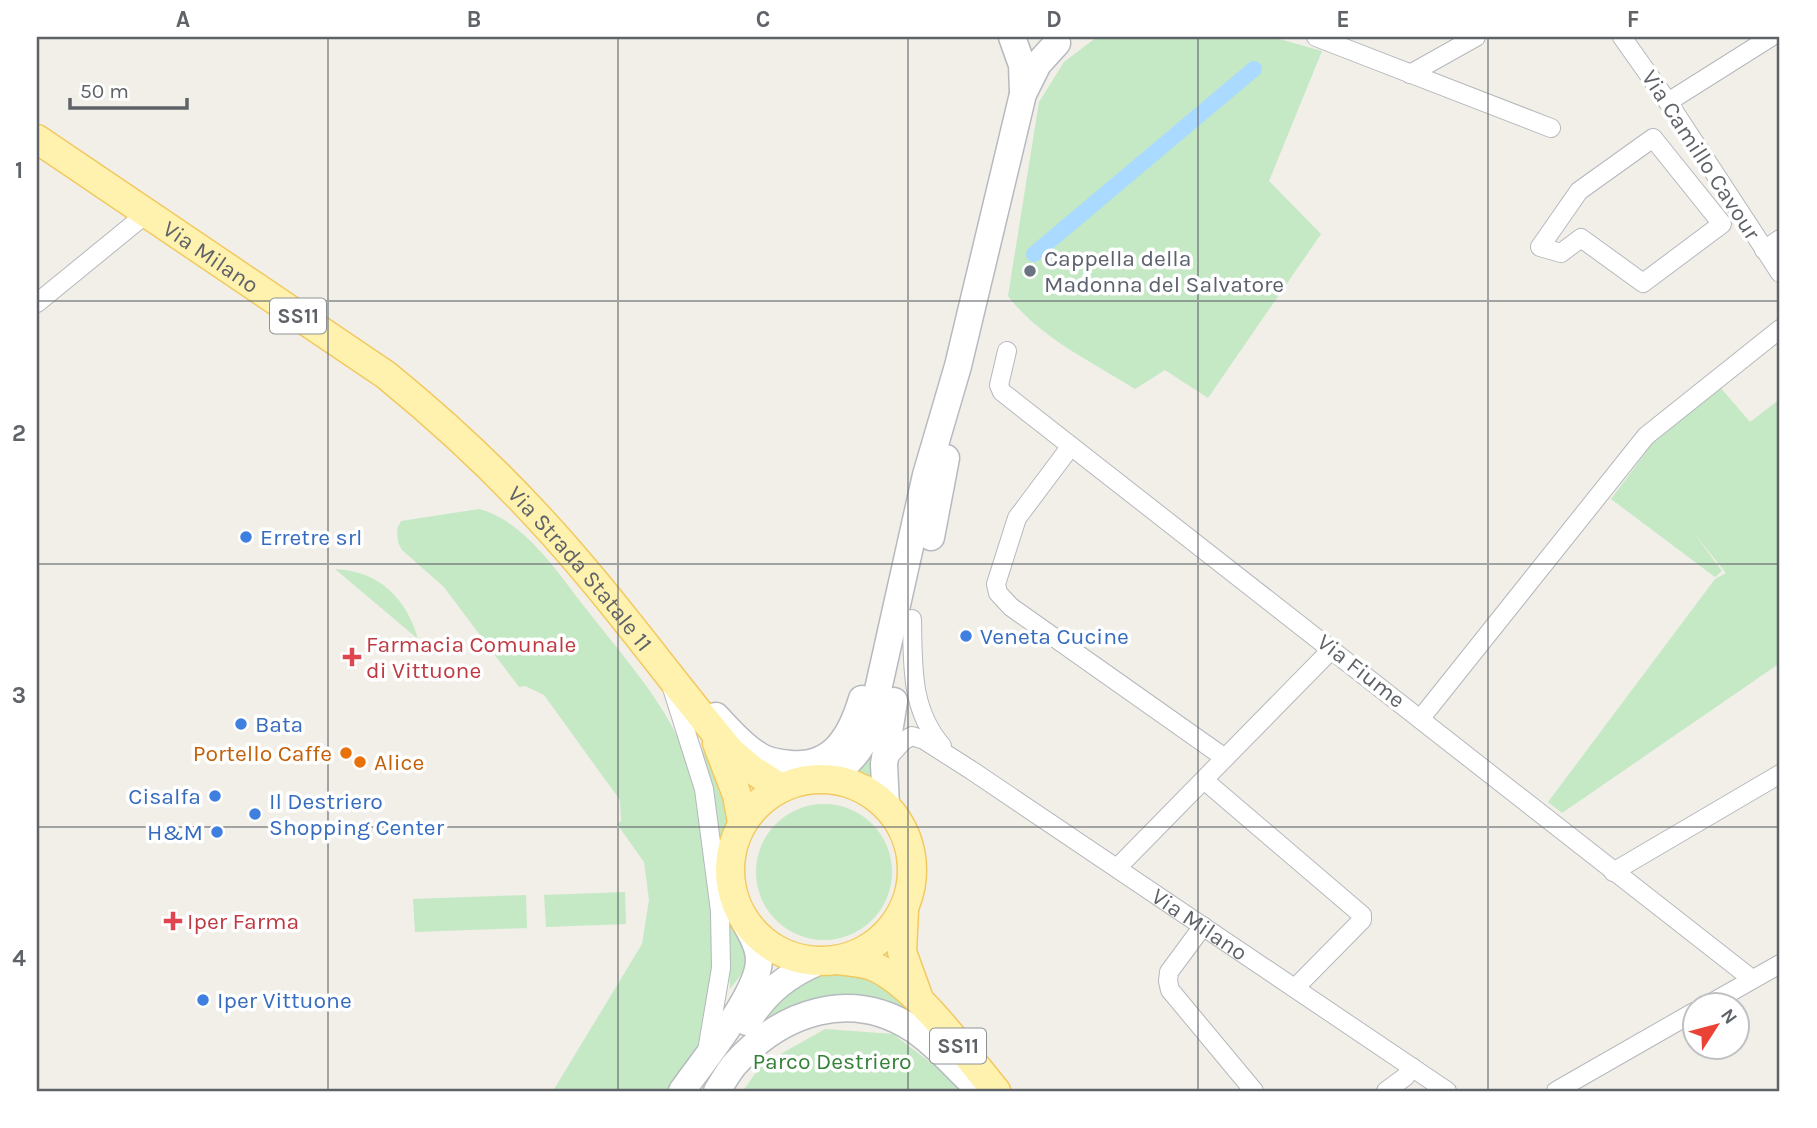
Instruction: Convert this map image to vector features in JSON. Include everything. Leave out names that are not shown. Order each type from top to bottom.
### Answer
[{"type":"main road","points":[[1012,37],[1022,65],[1023,94]]},
{"type":"main road","points":[[1023,37],[1043,43],[1064,40]]},
{"type":"main road","points":[[830,779],[864,744],[941,492],[958,366],[1023,94],[1038,64],[1064,40]]},
{"type":"main road","name":"SS11","points":[[37,139],[146,214]]},
{"type":"main road","name":"Via Milano","points":[[146,214],[386,375],[445,424]]},
{"type":"main road","name":"Via Strada Statale 11","points":[[445,424],[492,468],[539,518],[642,640],[731,752],[751,769],[781,788]]},
{"type":"main road","points":[[642,640],[736,738],[756,754],[775,763],[812,764],[841,746],[857,716],[872,667],[904,618]]},
{"type":"main road","points":[[886,806],[884,764],[904,618]]},
{"type":"main road","name":"Via Strada Statale 11","points":[[706,722],[726,763],[737,795],[742,822]]},
{"type":"main road","points":[[682,1091],[740,1007],[757,977],[757,946],[732,892],[729,869],[733,845],[742,822],[759,802],[781,788],[805,780],[830,779],[850,784],[869,793],[886,806],[902,829],[911,855],[911,883],[904,909],[902,952],[920,1001]]},
{"type":"main road","points":[[703,1091],[750,1017],[775,985],[797,971],[862,952],[887,934],[904,909]]},
{"type":"main road","points":[[741,915],[758,936],[780,952],[806,961],[829,960],[873,967],[920,1001]]},
{"type":"main road","name":"SS11","points":[[920,1001],[996,1091]]},
{"type":"main road","points":[[717,1091],[734,1065],[770,1032],[800,1016],[825,1010],[855,1008],[885,1013],[912,1029],[941,1050],[981,1091]]},
{"type":"street","points":[[1316,37],[1336,40],[1410,74],[1551,128]]},
{"type":"street","points":[[1410,74],[1476,37]]},
{"type":"street","name":"Via Camillo Cavour","points":[[1622,37],[1780,273]]},
{"type":"street","points":[[1668,102],[1771,37]]},
{"type":"street","points":[[1653,138],[1722,225],[1643,283],[1581,238],[1561,253],[1540,247],[1579,191],[1653,138]]},
{"type":"street","points":[[37,303],[146,214]]},
{"type":"street","points":[[1764,250],[1780,239]]},
{"type":"street","points":[[1421,718],[1646,436],[1780,329]]},
{"type":"street","name":"Via Fiume","points":[[1007,351],[999,385],[1002,392],[1752,979]]},
{"type":"street","points":[[1071,446],[1017,518],[998,572],[998,593],[1011,607],[1225,758]]},
{"type":"street","points":[[904,618],[918,705],[930,731],[951,756]]},
{"type":"street","points":[[1117,868],[1332,649]]},
{"type":"street","points":[[666,671],[704,789],[720,911],[721,968],[707,1055]]},
{"type":"street","points":[[884,764],[894,748],[912,736],[951,756]]},
{"type":"street","name":"Via Milano","points":[[951,756],[1447,1091]]},
{"type":"street","points":[[1613,872],[1780,774]]},
{"type":"street","points":[[1204,780],[1362,915],[1362,919],[1295,989]]},
{"type":"street","points":[[1203,926],[1169,972],[1170,990],[1254,1091]]},
{"type":"street","points":[[1730,992],[1780,964]]},
{"type":"street","points":[[1556,1091],[1580,1085],[1680,1022]]},
{"type":"street","points":[[1386,1091],[1405,1077],[1412,1067]]},
{"type":"green space","points":[[1097,37],[1272,37],[1322,51],[1269,181],[1321,234],[1208,398],[1165,370],[1135,389],[1051,336],[1021,311],[1008,296],[1039,102],[1064,62]]},
{"type":"green space","points":[[1720,387],[1750,422],[1780,399],[1780,663],[1562,813],[1548,802],[1715,579],[1726,573],[1693,532],[1722,571],[1715,577],[1611,499],[1653,443]]},
{"type":"green space","points":[[479,509],[510,524],[538,548],[654,697],[674,730],[687,761],[699,808],[707,858],[713,921],[713,985],[699,1045],[668,1091],[553,1091],[642,944],[649,900],[644,862],[617,824],[621,821],[620,800],[544,695],[525,686],[519,687],[444,587],[402,550],[398,542],[397,529],[401,521]]},
{"type":"green space","points":[[335,569],[365,575],[389,589],[406,611],[418,639]]},
{"type":"green space","points":[[880,732],[872,764],[871,789],[850,779],[865,760]]},
{"type":"green space","points":[[694,737],[710,762],[727,809],[730,833],[726,883],[745,934],[746,968],[730,989],[728,947]]},
{"type":"green space","points":[[824,804],[850,809],[872,824],[887,846],[892,872],[887,898],[872,920],[850,935],[824,940],[798,935],[776,920],[761,898],[756,872],[761,846],[776,824],[798,809]]},
{"type":"green space","points":[[625,892],[626,924],[546,927],[544,895]]},
{"type":"green space","points":[[526,895],[527,928],[415,932],[413,899]]},
{"type":"green space","points":[[830,969],[857,973],[879,984],[918,1019],[900,1013],[763,1028],[756,1024],[797,984]]},
{"type":"green space","name":"Parco Destriero","points":[[825,1029],[893,1034],[948,1076],[960,1091],[743,1091],[761,1065]]},
{"type":"waterway","points":[[1034,254],[1254,69]]},
{"type":"place","name":"Cappella della Madonna del Salvatore","points":[[1030,271]]},
{"type":"place","name":"Erretre srl","points":[[246,537]]},
{"type":"place","name":"Veneta Cucine","points":[[966,636]]},
{"type":"place","name":"Farmacia Comunale di Vittuone","points":[[352,657]]},
{"type":"place","name":"Bata","points":[[241,724]]},
{"type":"place","name":"Portello Caffe","points":[[346,753]]},
{"type":"place","name":"Alice","points":[[360,762]]},
{"type":"place","name":"Cisalfa","points":[[215,796]]},
{"type":"place","name":"Il Destriero Shopping Center","points":[[255,814]]},
{"type":"place","name":"H&M","points":[[217,832]]},
{"type":"place","name":"Iper Farma","points":[[173,921]]},
{"type":"place","name":"Iper Vittuone","points":[[203,1000]]}]
